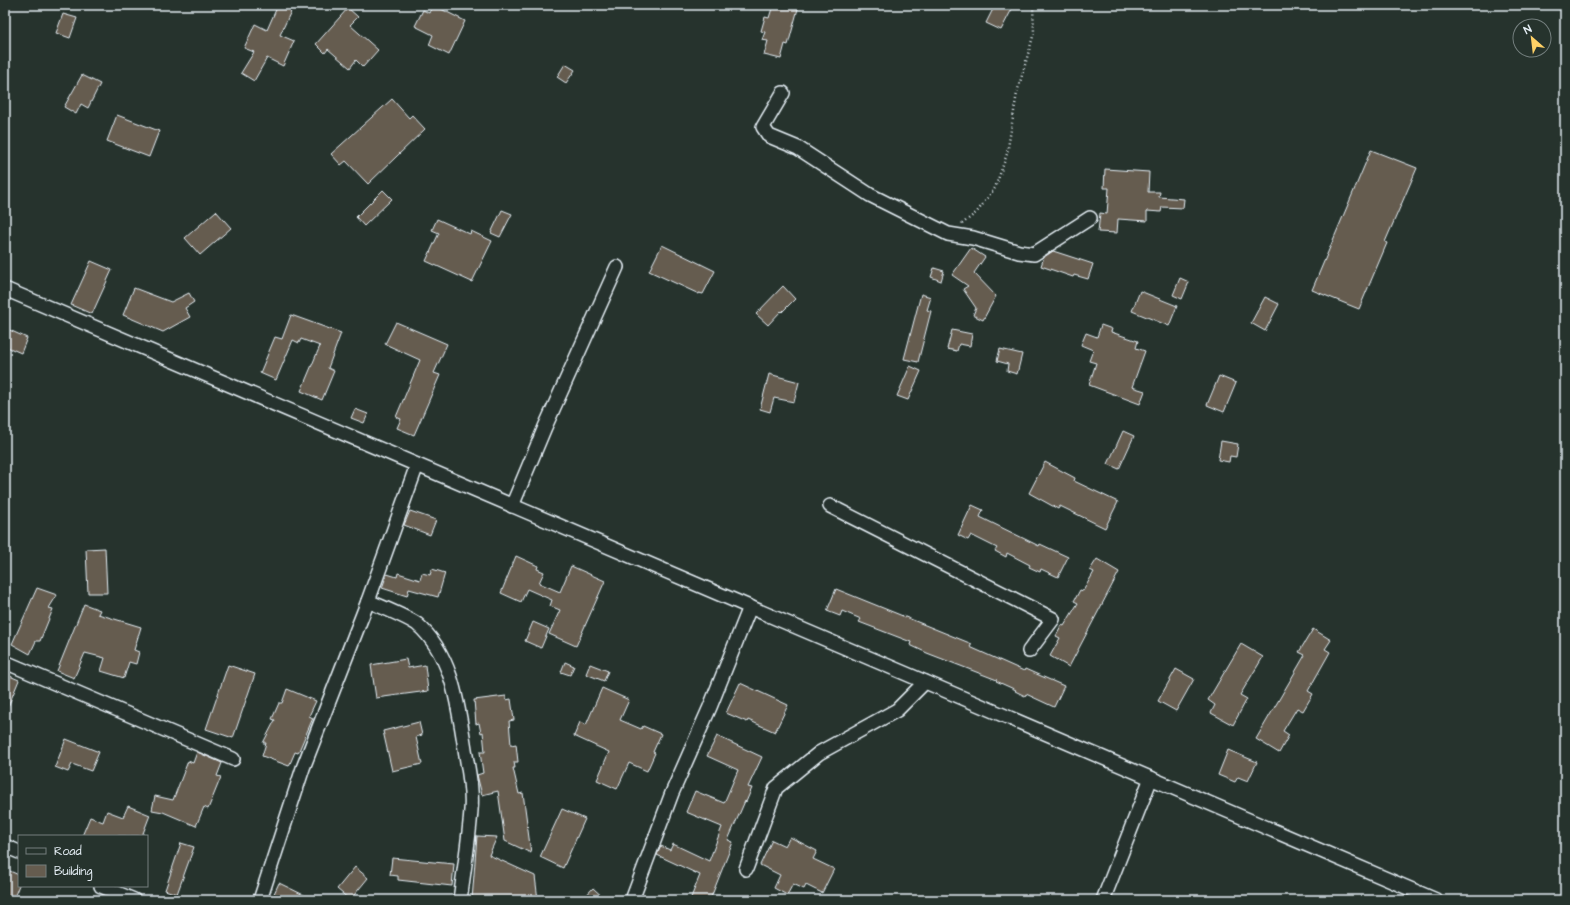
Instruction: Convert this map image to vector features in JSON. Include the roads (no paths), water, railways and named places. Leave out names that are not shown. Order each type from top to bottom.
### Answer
[{"type":"street","points":[[784,94],[763,128],[770,136],[798,148],[870,195],[948,234],[972,238],[1019,252],[1034,254],[1090,218]]},
{"type":"street","points":[[512,506],[548,420],[617,267]]},
{"type":"street","points":[[5,289],[1436,900]]},
{"type":"street","points":[[260,900],[303,768],[368,600],[417,465]]},
{"type":"street","points":[[830,506],[1053,619],[1030,651]]},
{"type":"street","points":[[368,600],[416,623],[437,648],[456,694],[472,808],[460,900]]},
{"type":"street","points":[[632,900],[672,793],[710,707],[750,607]]},
{"type":"street","points":[[5,662],[233,759]]},
{"type":"street","points":[[746,869],[776,788],[819,753],[897,710],[925,682]]},
{"type":"street","points":[[1103,900],[1151,778]]},
{"type":"street","points":[[5,846],[18,852]]},
{"type":"street","points":[[103,887],[134,900]]}]
